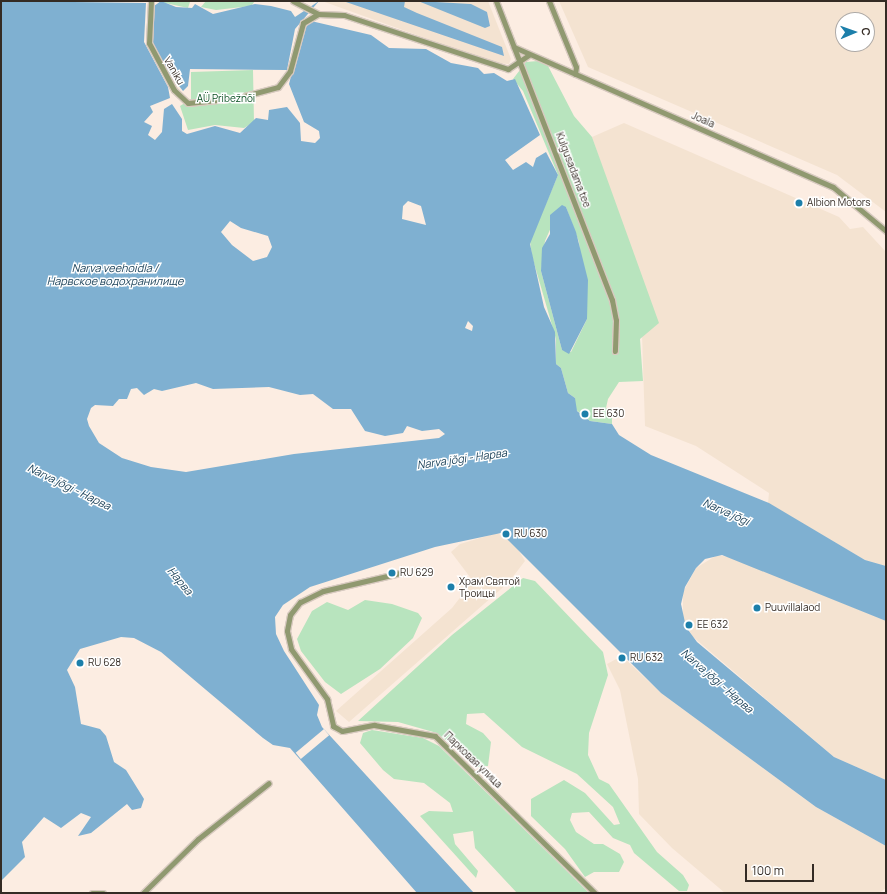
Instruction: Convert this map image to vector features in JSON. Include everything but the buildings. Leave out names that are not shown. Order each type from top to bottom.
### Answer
[{"type":"street","name":"Vaniku","points":[[151,1],[149,43],[182,99],[188,103],[214,101],[278,87],[290,71],[303,24],[315,13]]},
{"type":"street","points":[[293,1],[315,13],[344,16],[508,69],[529,55]]},
{"type":"street","name":"Kulgusadama tee","points":[[496,1],[612,300],[616,320],[615,350]]},
{"type":"street","points":[[549,1],[576,67],[575,74]]},
{"type":"street","name":"Joala","points":[[514,47],[529,55],[833,187],[886,231]]},
{"type":"street","name":"Парковая улица","points":[[400,573],[323,591],[300,602],[290,615],[287,631],[291,649],[327,699],[333,726],[337,731],[374,725],[435,736],[595,893]]},
{"type":"street","points":[[142,893],[198,839],[268,783]]},
{"type":"street","points":[[92,893],[103,893]]},
{"type":"shaded area","points":[[322,1],[488,1],[511,59],[509,64],[494,63]]},
{"type":"shaded area","points":[[559,1],[886,1],[886,212],[837,175],[588,67]]},
{"type":"shaded area","points":[[624,123],[839,217],[850,229],[863,227],[886,252],[886,566],[865,560],[768,503],[769,493],[696,446],[645,426],[642,335],[616,208],[592,137]]},
{"type":"shaded area","points":[[497,533],[513,541],[525,561],[508,583],[349,722],[336,711],[452,608],[473,581],[451,552],[460,544]]},
{"type":"shaded area","points":[[717,555],[734,558],[886,621],[886,780],[834,757],[692,636],[683,618],[683,592],[696,568]]},
{"type":"shaded area","points":[[622,656],[661,693],[816,807],[886,846],[886,888],[879,893],[725,893],[672,848],[639,814],[638,779],[620,690],[607,664]]},
{"type":"green space","points":[[156,1],[187,1],[190,2],[188,8]]},
{"type":"green space","points":[[206,1],[255,1],[251,6],[216,10],[201,7]]},
{"type":"green space","points":[[538,61],[548,66],[574,116],[592,137],[659,323],[640,339],[643,381],[619,382],[608,399],[606,408],[612,414],[612,424],[590,421],[575,409],[575,398],[568,393],[561,368],[556,364],[556,339],[532,256],[530,241],[558,175],[523,91],[513,79],[526,62]],"holes":[[[560,207],[566,207],[579,242],[587,319],[571,352],[562,350],[541,271],[545,241]]]},
{"type":"green space","name":"AÜ Pribežnõi","points":[[253,70],[254,122],[244,128],[215,125],[188,130],[180,106],[191,99],[191,72]]},
{"type":"green space","points":[[523,578],[535,581],[603,652],[608,675],[589,733],[588,755],[599,779],[609,784],[657,852],[683,875],[689,885],[687,891],[679,891],[634,853],[630,845],[613,838],[589,812],[572,813],[570,820],[576,832],[594,844],[603,844],[620,854],[624,862],[619,872],[594,872],[585,877],[565,849],[531,816],[531,799],[564,780],[585,793],[614,825],[620,824],[613,807],[577,774],[522,747],[484,713],[467,714],[466,724],[483,733],[491,742],[488,766],[478,767],[437,733],[398,722],[358,721],[452,635]]},
{"type":"green space","points":[[365,600],[392,604],[418,613],[422,618],[413,638],[380,669],[341,694],[325,682],[301,651],[297,639],[312,611],[327,602],[348,610]]},
{"type":"green space","points":[[372,730],[423,738],[439,746],[589,893],[517,893],[475,848],[473,831],[453,834],[455,844],[478,871],[476,878],[420,816],[429,811],[453,812],[450,803],[424,783],[394,779],[383,770],[360,743],[363,733]]},
{"type":"water","name":"Narva veehoidla / Нарвское водохранилище","points":[[1,1],[146,3],[144,42],[168,87],[170,98],[150,106],[153,112],[144,122],[152,126],[148,135],[155,140],[162,132],[164,109],[172,104],[182,119],[182,131],[187,134],[215,126],[240,133],[256,118],[268,120],[269,110],[287,107],[300,123],[301,141],[315,143],[320,138],[319,131],[304,122],[289,84],[303,30],[311,21],[371,35],[389,48],[426,49],[451,63],[478,68],[484,74],[494,73],[507,81],[515,79],[540,135],[505,160],[513,170],[526,162],[533,167],[536,158],[546,152],[558,175],[530,244],[544,307],[555,332],[556,364],[561,368],[568,393],[575,398],[577,411],[590,421],[612,424],[619,435],[651,455],[769,503],[865,560],[886,566],[886,621],[722,555],[705,559],[696,568],[685,587],[681,604],[686,627],[697,642],[834,757],[886,780],[886,846],[816,807],[661,693],[501,533],[435,547],[310,587],[283,605],[275,617],[276,634],[284,651],[319,705],[317,715],[322,727],[474,893],[417,893],[290,748],[273,745],[263,738],[161,652],[134,638],[121,637],[80,649],[67,670],[75,687],[81,724],[100,729],[106,736],[114,762],[126,770],[144,799],[141,808],[132,810],[127,804],[91,833],[78,836],[91,817],[81,813],[61,828],[44,817],[22,842],[25,857],[1,881]],"holes":[[[408,201],[421,206],[426,225],[402,219],[403,206]],[[230,221],[241,228],[268,236],[272,247],[267,257],[253,261],[232,245],[221,232]],[[468,321],[473,326],[472,331],[465,328]],[[196,383],[213,389],[269,387],[300,395],[313,394],[333,409],[351,409],[365,431],[385,436],[403,433],[407,426],[422,431],[439,429],[445,434],[439,438],[294,454],[186,472],[151,467],[122,458],[99,443],[89,426],[87,419],[91,408],[95,405],[113,406],[119,399],[127,399],[131,389],[137,388],[144,395],[154,389],[162,391]]]},
{"type":"water","points":[[161,1],[176,7],[192,8],[195,4],[213,14],[255,4],[291,11],[295,17],[319,1],[295,29],[287,70],[190,69],[188,86],[183,91],[169,73],[152,42],[154,6]]},
{"type":"water","points":[[343,1],[405,1],[404,7],[502,47],[504,56]]},
{"type":"water","points":[[418,1],[471,4],[487,12],[490,26],[485,28]]},
{"type":"water","points":[[562,205],[566,207],[576,232],[588,280],[587,319],[569,354],[562,350],[541,271],[542,248],[550,234],[550,215]]},
{"type":"pier","points":[[324,729],[329,735],[301,759],[296,753]]},
{"type":"place","name":"Albion Motors","points":[[799,203]]},
{"type":"place","name":"EE 630","points":[[585,414]]},
{"type":"place","name":"RU 630","points":[[506,534]]},
{"type":"place","name":"RU 629","points":[[392,573]]},
{"type":"place","name":"Храм Святой Троицы","points":[[451,587]]},
{"type":"place","name":"Puuvillalaod","points":[[757,608]]},
{"type":"place","name":"EE 632","points":[[689,625]]},
{"type":"place","name":"RU 632","points":[[622,658]]},
{"type":"place","name":"RU 628","points":[[80,663]]},
{"type":"water label","name":"Narva jõgi - Нарва","points":[[462,459]]},
{"type":"water label","name":"Narva jõgi - Нарва","points":[[69,487]]},
{"type":"water label","name":"Narva jõgi","points":[[726,512]]},
{"type":"water label","name":"Нарва","points":[[180,581]]},
{"type":"water label","name":"Narva jõgi - Нарва","points":[[717,681]]}]
